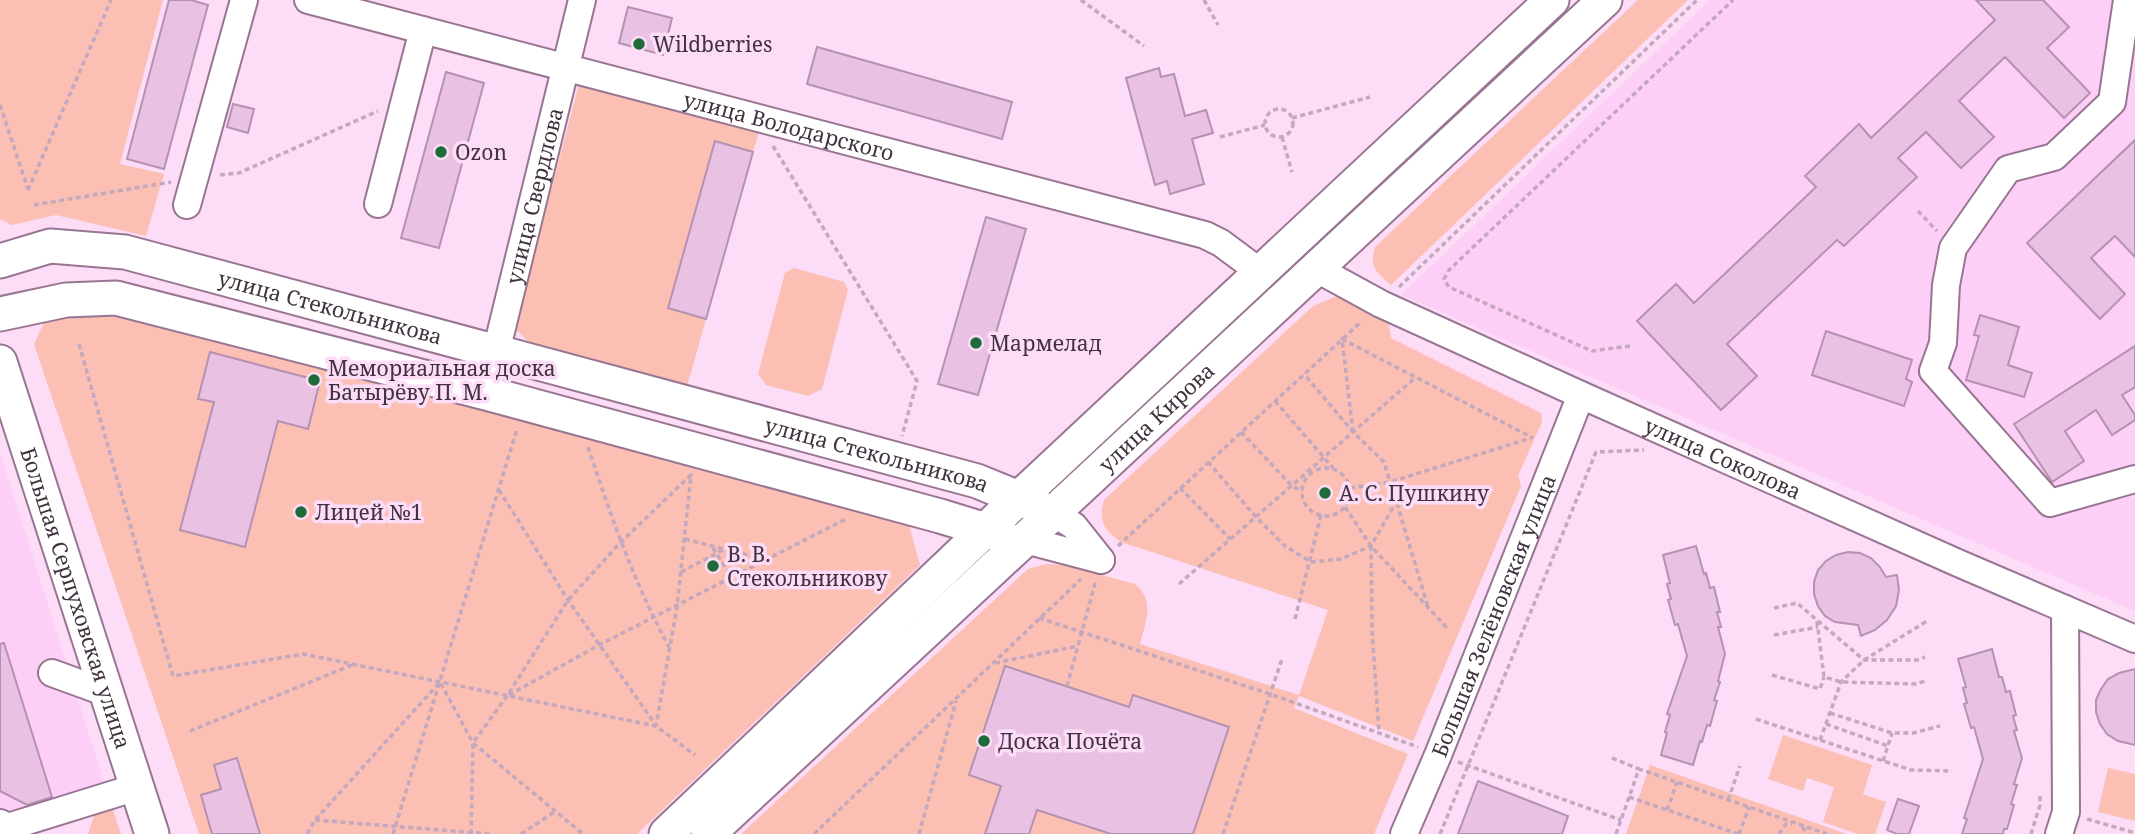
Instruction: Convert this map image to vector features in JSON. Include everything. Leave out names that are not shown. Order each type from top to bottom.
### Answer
[{"type":"main road","name":"улица Кирова","points":[[666,834],[1020,497],[1552,0]]},
{"type":"main road","name":"улица Кирова","points":[[708,834],[1605,0]]},
{"type":"main road","name":"улица Стекольникова","points":[[0,261],[50,246],[125,252],[977,481],[1053,513]]},
{"type":"main road","points":[[1286,248],[1317,268]]},
{"type":"main road","name":"улица Стекольникова","points":[[0,314],[66,300],[116,298],[486,393],[1025,540]]},
{"type":"main road","name":"Большая Серпуховская улица","points":[[1,369],[152,834]]},
{"type":"main road","points":[[985,530],[1026,522],[1053,513]]},
{"type":"street","points":[[187,205],[244,0]]},
{"type":"street","name":"улица Володарского","points":[[308,0],[1205,235],[1221,243],[1260,272]]},
{"type":"street","name":"улица Свердлова","points":[[486,393],[582,0]]},
{"type":"street","points":[[2127,0],[2112,102],[2054,157],[2008,169],[1953,248],[1946,285],[1942,343],[1933,371],[2050,503],[2135,479]]},
{"type":"street","points":[[378,204],[423,30]]},
{"type":"street","name":"улица Соколова","points":[[1317,268],[1381,304],[1958,563],[2135,639]]},
{"type":"street","name":"Большая Зелёновская улица","points":[[1404,834],[1581,394]]},
{"type":"street","points":[[1053,513],[1074,526],[1101,560]]},
{"type":"street","points":[[1025,540],[1101,560]]},
{"type":"street","points":[[2062,823],[2065,609]]},
{"type":"street","points":[[52,673],[107,693]]},
{"type":"street","points":[[0,823],[8,827],[137,787]]},
{"type":"path","points":[[0,105],[28,190],[111,0]]},
{"type":"path","points":[[1081,0],[1144,46]]},
{"type":"path","points":[[1204,0],[1218,25]]},
{"type":"path","points":[[814,834],[1101,560],[1381,304],[1697,0]]},
{"type":"path","points":[[1630,346],[1592,351],[1449,287],[1444,279],[1449,270],[1734,0]]},
{"type":"path","points":[[1292,118],[1370,97]]},
{"type":"path","points":[[1275,109],[1284,109],[1294,123],[1291,132],[1283,137],[1274,137],[1265,125],[1268,114],[1275,109]]},
{"type":"path","points":[[1220,137],[1265,125]]},
{"type":"path","points":[[1283,137],[1292,172]]},
{"type":"path","points":[[770,141],[917,381],[902,438]]},
{"type":"path","points":[[1342,339],[1533,438],[1391,481],[1350,488]]},
{"type":"path","points":[[1342,339],[1353,432]]},
{"type":"path","points":[[79,344],[173,676],[303,654],[656,726]]},
{"type":"path","points":[[1304,374],[1353,432],[1384,462],[1428,608]]},
{"type":"path","points":[[1179,584],[1416,377]]},
{"type":"path","points":[[1275,401],[1333,469]]},
{"type":"path","points":[[393,834],[517,429]]},
{"type":"path","points":[[1241,432],[1292,486],[1302,491]]},
{"type":"path","points":[[588,447],[620,543],[653,618],[670,649]]},
{"type":"path","points":[[1440,834],[1597,452],[1654,450]]},
{"type":"path","points":[[1208,462],[1285,546],[1311,562],[1341,559],[1371,546]]},
{"type":"path","points":[[1324,468],[1341,473],[1350,488],[1350,498],[1345,507],[1338,513],[1321,516],[1307,506],[1302,491],[1309,475],[1324,468]]},
{"type":"path","points":[[471,833],[473,743],[507,696],[568,600],[620,543],[691,475],[677,607],[656,726]]},
{"type":"path","points":[[1379,734],[1372,630],[1371,546],[1392,509],[1391,481]]},
{"type":"path","points":[[1180,488],[1231,540]]},
{"type":"path","points":[[499,490],[568,600],[656,726],[695,755]]},
{"type":"path","points":[[1345,507],[1371,546],[1448,629]]},
{"type":"path","points":[[1295,619],[1321,516]]},
{"type":"path","points":[[507,696],[599,645],[850,517]]},
{"type":"path","points":[[685,538],[768,561]]},
{"type":"path","points":[[712,546],[732,579]]},
{"type":"path","points":[[681,572],[725,549]]},
{"type":"path","points":[[1067,687],[1101,560]]},
{"type":"path","points":[[1774,608],[1797,603],[1864,660],[1917,660],[1925,657]]},
{"type":"path","points":[[1039,618],[1270,694],[1621,820]]},
{"type":"path","points":[[1772,675],[1820,689],[1824,677],[1817,621]]},
{"type":"path","points":[[1820,740],[1842,682],[1864,660],[1927,621]]},
{"type":"path","points":[[1774,635],[1818,627]]},
{"type":"path","points":[[993,663],[1078,646]]},
{"type":"path","points":[[1223,834],[1282,659]]},
{"type":"path","points":[[190,731],[354,664]]},
{"type":"path","points":[[1824,677],[1842,682],[1917,684],[1927,680]]},
{"type":"path","points":[[440,682],[473,743],[583,834]]},
{"type":"path","points":[[307,834],[315,820],[440,682]]},
{"type":"path","points":[[919,834],[957,699]]},
{"type":"path","points":[[1830,713],[1892,733],[1913,733],[1940,726]]},
{"type":"path","points":[[1756,719],[1911,770],[1952,771]]},
{"type":"path","points":[[1826,724],[1888,746]]},
{"type":"path","points":[[1883,761],[1892,733]]},
{"type":"path","points":[[1612,758],[1827,834]]},
{"type":"path","points":[[1728,800],[1740,766]]},
{"type":"path","points":[[1616,834],[1639,769]]},
{"type":"path","points":[[1667,810],[1677,782]]},
{"type":"path","points":[[1629,797],[1738,834],[1749,807]]},
{"type":"path","points":[[521,834],[556,811]]},
{"type":"path","points":[[315,820],[491,834]]},
{"type":"path","points":[[2062,823],[2135,833]]},
{"type":"path","points":[[1779,834],[1786,824],[1798,824],[1808,834]]},
{"type":"shaded area","points":[[0,0],[163,0],[120,164],[164,174],[146,236],[56,215],[12,225],[0,219]]},
{"type":"shaded area","points":[[1638,0],[1688,0],[1391,285],[1373,264],[1375,247]]},
{"type":"shaded area","points":[[1710,0],[2135,0],[2135,611],[1401,295]]},
{"type":"shaded area","points":[[581,76],[762,123],[753,152],[715,141],[668,308],[706,319],[686,390],[539,351],[515,329]]},
{"type":"shaded area","points":[[794,268],[844,282],[848,290],[822,389],[808,396],[766,385],[758,374],[785,273]]},
{"type":"shaded area","points":[[1337,296],[1388,319],[1391,338],[1541,413],[1542,422],[1518,476],[1521,486],[1413,741],[1299,696],[1294,708],[1408,754],[1374,834],[741,834],[1028,569],[1046,564],[1065,565],[1135,584],[1147,605],[1140,644],[1299,695],[1328,610],[1121,542],[1110,534],[1104,524],[1102,507],[1104,500],[1313,306]]},
{"type":"shaded area","points":[[68,306],[151,314],[908,521],[920,565],[637,834],[199,834],[34,344],[46,318]]},
{"type":"shaded area","points":[[0,453],[105,785],[97,807],[0,815]]},
{"type":"shaded area","points":[[1783,735],[1872,765],[1863,794],[1886,802],[1875,834],[1858,834],[1823,822],[1834,787],[1807,778],[1803,791],[1768,779]]},
{"type":"shaded area","points":[[1650,765],[1847,834],[1626,834]]},
{"type":"shaded area","points":[[2108,768],[2135,774],[2135,821],[2098,812]]},
{"type":"shaded area","points":[[105,785],[121,834],[88,834]]},
{"type":"building","points":[[169,0],[191,0],[208,5],[164,169],[127,159]]},
{"type":"building","points":[[1976,0],[2043,0],[2069,27],[2047,48],[2090,93],[2064,118],[2005,57],[1959,101],[1994,137],[1961,168],[1926,132],[1898,158],[1917,177],[1844,246],[1837,240],[1727,344],[1757,376],[1721,410],[1637,321],[1676,284],[1694,303],[1816,187],[1805,176],[1859,124],[1871,138],[1995,20]]},
{"type":"building","points":[[628,7],[672,18],[663,55],[619,43]]},
{"type":"building","points":[[817,47],[1012,102],[1002,139],[807,84]]},
{"type":"building","points":[[1159,68],[1161,77],[1174,74],[1185,116],[1206,110],[1213,133],[1192,139],[1204,184],[1170,194],[1167,181],[1155,185],[1126,78]]},
{"type":"building","points":[[446,72],[484,83],[439,248],[401,238]]},
{"type":"building","points":[[233,104],[254,109],[248,133],[227,127]]},
{"type":"building","points":[[2135,140],[2135,257],[2115,236],[2091,258],[2125,294],[2100,319],[2027,243]]},
{"type":"building","points":[[715,141],[753,152],[706,319],[668,308]]},
{"type":"building","points":[[986,217],[1026,229],[978,395],[938,384]]},
{"type":"building","points":[[1980,315],[2019,327],[2008,365],[2032,373],[2024,397],[1966,380],[1979,336],[1974,335]]},
{"type":"building","points":[[1826,331],[1912,360],[1906,379],[1912,382],[1904,406],[1812,375]]},
{"type":"building","points":[[2135,346],[2135,387],[2122,395],[2135,415],[2135,420],[2112,435],[2096,410],[2065,431],[2084,461],[2052,482],[2014,424]]},
{"type":"building","points":[[210,352],[320,381],[308,429],[278,421],[245,547],[180,530],[214,402],[198,399]]},
{"type":"building","points":[[1696,546],[1710,588],[1714,587],[1720,612],[1717,612],[1721,627],[1718,627],[1725,654],[1710,726],[1707,725],[1702,742],[1700,741],[1693,765],[1661,755],[1670,715],[1667,714],[1687,656],[1668,600],[1671,599],[1667,584],[1670,583],[1663,555]]},
{"type":"building","points":[[1848,552],[1871,558],[1886,577],[1897,575],[1899,590],[1896,606],[1887,620],[1875,630],[1861,636],[1858,625],[1835,622],[1825,616],[1814,594],[1818,570],[1836,555]]},
{"type":"building","points":[[4,643],[52,797],[27,805],[0,791],[0,644]]},
{"type":"building","points":[[1992,649],[1999,677],[2002,677],[2006,692],[2010,691],[2016,715],[2013,716],[2017,730],[2014,731],[2022,758],[2014,784],[2017,785],[2011,804],[2014,805],[2007,829],[2004,829],[2003,834],[1962,834],[1967,819],[1964,818],[1983,759],[1964,704],[1967,703],[1963,688],[1966,687],[1958,659]]},
{"type":"building","points":[[1005,666],[1129,707],[1133,695],[1229,727],[1193,834],[1111,834],[1037,810],[1029,834],[985,834],[1001,786],[969,775]]},
{"type":"building","points":[[2135,669],[2135,745],[2118,741],[2107,734],[2096,712],[2096,700],[2108,679]]},
{"type":"building","points":[[237,758],[260,834],[212,834],[201,795],[221,789],[214,765]]},
{"type":"building","points":[[1478,781],[1568,816],[1562,834],[1458,834]]},
{"type":"building","points":[[1898,799],[1919,806],[1909,834],[1897,834],[1887,830]]},
{"type":"place","name":"Wildberries","points":[[639,44]]},
{"type":"place","name":"Ozon","points":[[441,152]]},
{"type":"place","name":"Мармелад","points":[[976,343]]},
{"type":"place","name":"Мемориальная доска Батырёву П. М.","points":[[314,380]]},
{"type":"place","name":"А. С. Пушкину","points":[[1325,493]]},
{"type":"place","name":"Лицeй №1","points":[[301,512]]},
{"type":"place","name":"В. В. Стекольникову","points":[[713,566]]},
{"type":"place","name":"Доска Почёта","points":[[984,741]]}]
